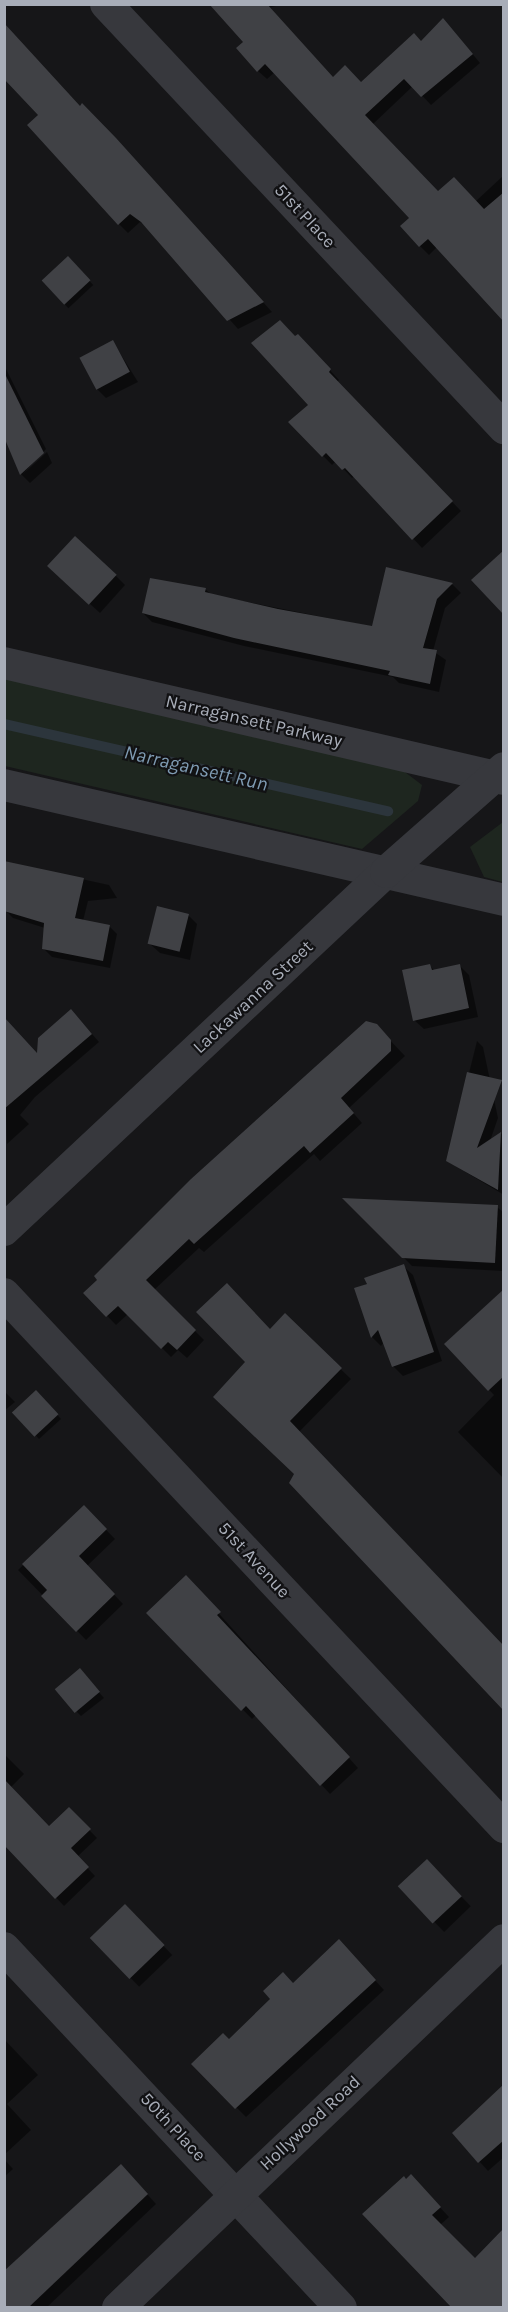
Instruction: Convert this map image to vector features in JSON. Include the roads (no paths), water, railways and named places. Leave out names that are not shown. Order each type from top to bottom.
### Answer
[{"type":"street","name":"51st Place","points":[[106,4],[504,428]]},
{"type":"street","name":"Narragansett Parkway","points":[[4,663],[500,775]]},
{"type":"street","name":"Lackawanna Street","points":[[4,1230],[386,872],[500,775]]},
{"type":"street","points":[[4,785],[504,900]]},
{"type":"street","name":"51st Avenue","points":[[4,1294],[504,1827]]},
{"type":"street","name":"Hollywood Road","points":[[118,2307],[504,1941]]},
{"type":"street","name":"50th Place","points":[[4,1948],[341,2307]]},
{"type":"waterway","name":"Narragansett Run","points":[[4,724],[388,811]]}]
